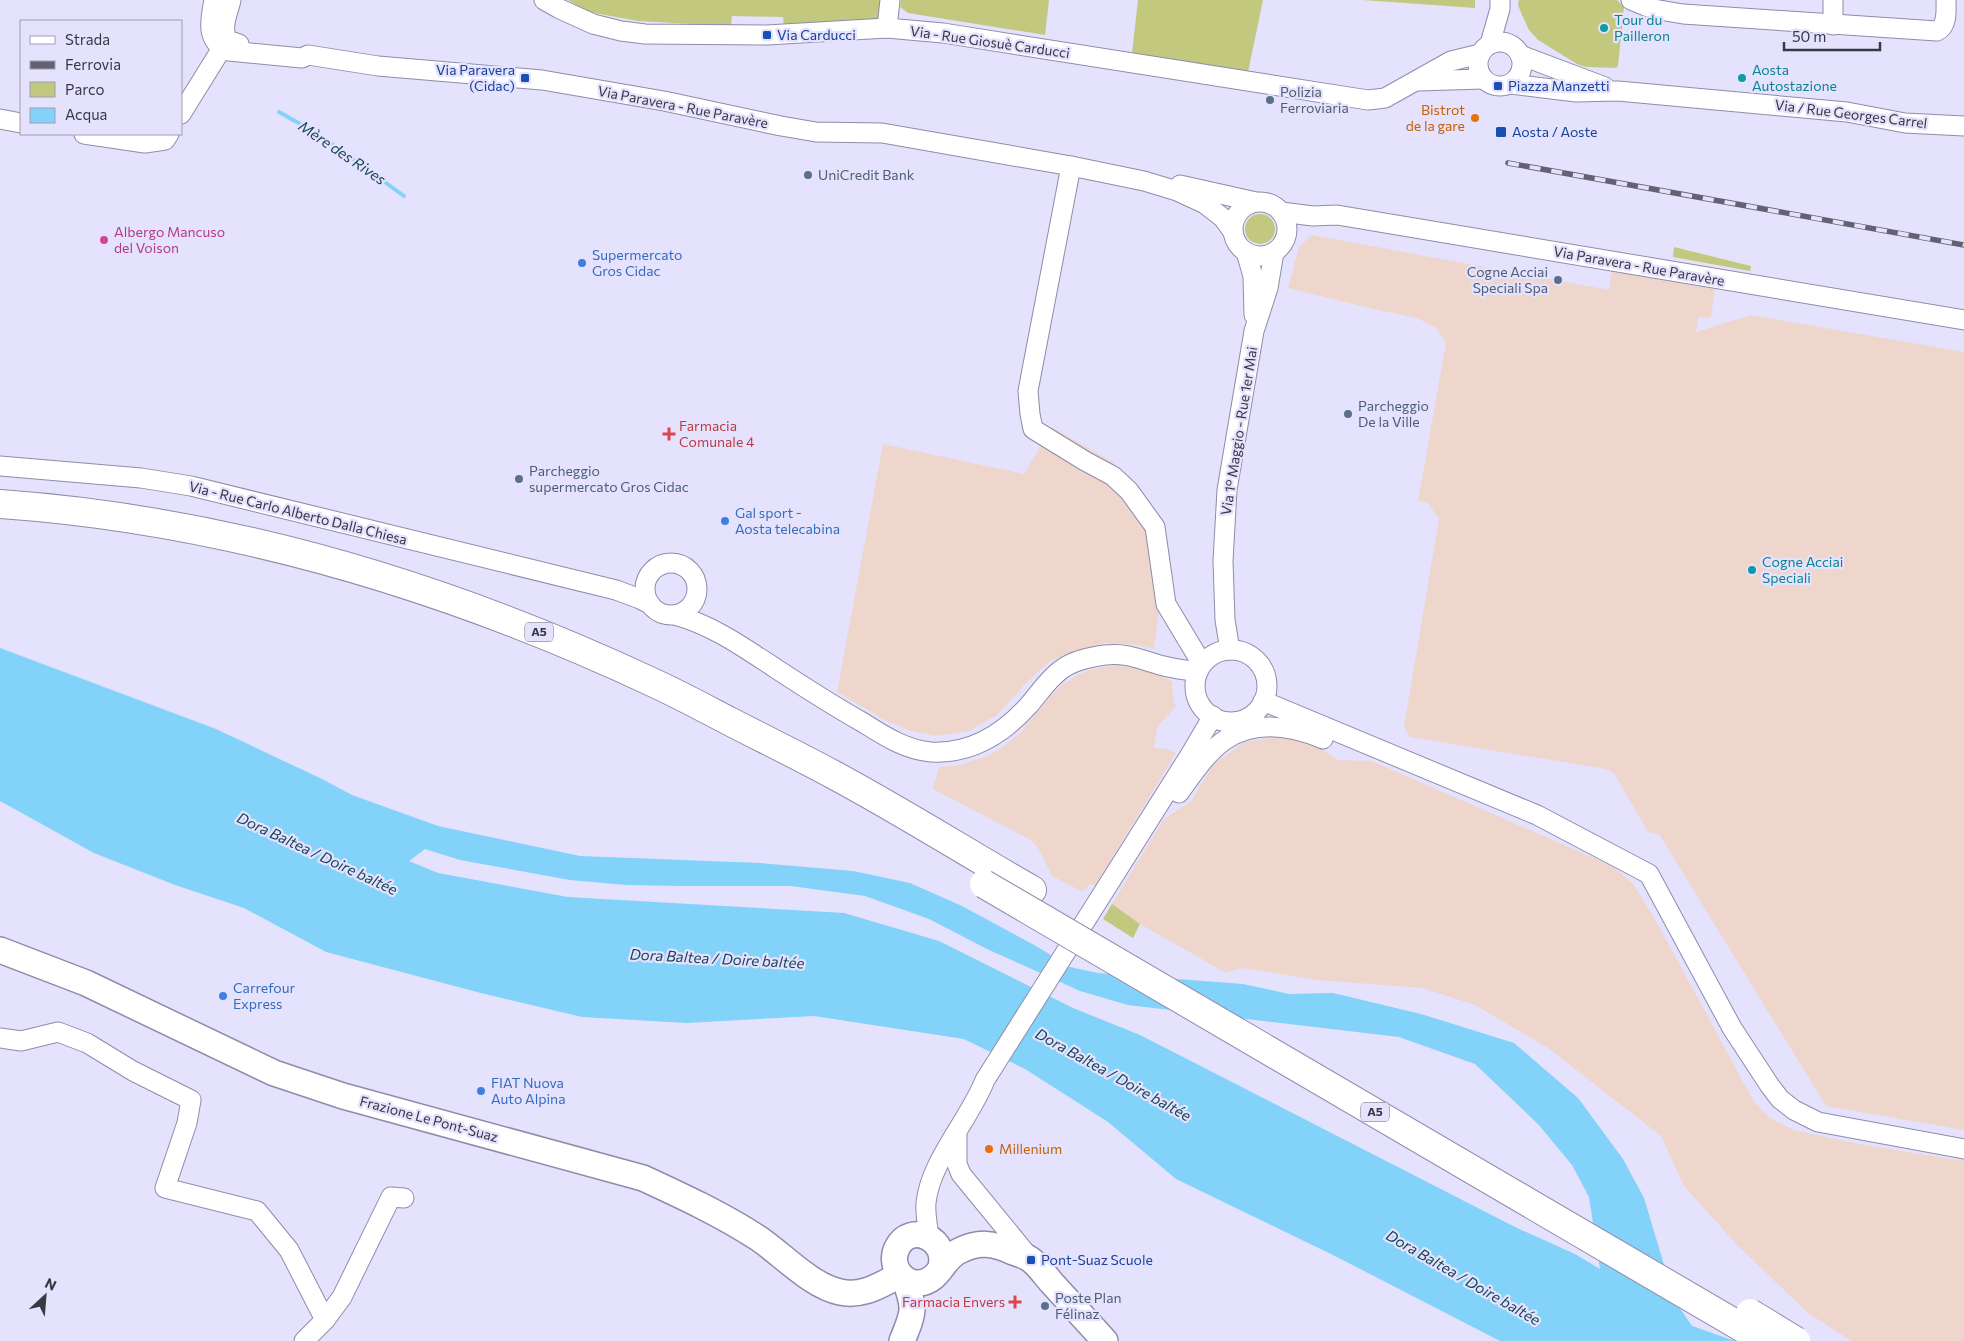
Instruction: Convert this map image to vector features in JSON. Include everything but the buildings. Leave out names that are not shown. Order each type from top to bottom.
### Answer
[{"type":"highway","name":"A5","points":[[0,504],[61,508],[196,531],[318,558],[466,604],[554,638],[656,684],[834,775],[1796,1341]]},
{"type":"highway","name":"A5","points":[[0,522],[65,527],[191,546],[318,576],[468,621],[662,703],[840,798],[1765,1341]]},
{"type":"main road","name":"Frazione Le Pont-Suaz","points":[[0,950],[86,983],[274,1072],[343,1096],[642,1178],[724,1217],[759,1239],[815,1280],[839,1292],[851,1292],[864,1283],[912,1266]]},
{"type":"main road","points":[[902,1341],[912,1315],[909,1292],[916,1235],[933,1240],[954,1240],[973,1232],[980,1232],[1001,1233],[1013,1238]]},
{"type":"main road","points":[[912,1266],[942,1265],[942,1253],[933,1240]]},
{"type":"main road","points":[[912,1266],[950,1256],[974,1244],[986,1243],[1001,1246],[1031,1260],[1106,1341]]},
{"type":"main road","points":[[912,1266],[923,1314],[913,1341]]},
{"type":"street","points":[[182,112],[221,49],[224,26],[231,0]]},
{"type":"street","points":[[887,28],[890,0]]},
{"type":"street","points":[[1631,0],[1653,9],[1705,8],[1833,25],[1937,31],[1941,29],[1945,22],[1946,0]]},
{"type":"street","points":[[1833,0],[1833,25]]},
{"type":"street","points":[[1500,4],[1478,67],[1483,79],[1487,82],[1498,86],[1511,84],[1576,92],[1618,91]]},
{"type":"street","points":[[1500,4],[1522,69],[1511,84]]},
{"type":"street","points":[[204,5],[215,41],[221,49]]},
{"type":"street","name":"Via - Rue Giosuè Carducci","points":[[552,5],[593,24],[621,31],[645,34],[767,35],[887,28],[953,34],[1368,100],[1385,98],[1451,61],[1485,49]]},
{"type":"street","points":[[1485,49],[1502,42],[1517,51],[1618,91]]},
{"type":"street","name":"Via Paravera - Rue Paravère","points":[[221,49],[302,58],[308,55],[378,66],[542,80],[664,101],[790,128],[816,132],[882,133],[1071,166],[1176,191],[1205,204],[1223,218],[1232,232]]},
{"type":"street","points":[[1417,81],[1483,79]]},
{"type":"street","name":"Via / Rue Georges Carrel","points":[[1618,91],[1847,112],[1905,122],[1964,126]]},
{"type":"street","points":[[0,119],[20,123]]},
{"type":"street","points":[[91,135],[145,143],[167,137]]},
{"type":"street","points":[[1071,166],[1028,391],[1030,414],[1034,429],[1113,476],[1129,491],[1154,527],[1166,604],[1178,626],[1198,644],[1211,660]]},
{"type":"street","name":"Via Paravera - Rue Paravère","points":[[1144,182],[1172,183],[1256,202]]},
{"type":"street","points":[[1286,236],[1285,220],[1281,212],[1270,204],[1256,202],[1246,205],[1238,212],[1232,232],[1235,240],[1246,252],[1265,256],[1274,252],[1286,236],[1313,216]]},
{"type":"street","name":"Via Paravera - Rue Paravère","points":[[1281,212],[1313,216],[1337,215],[1964,320]]},
{"type":"street","name":"Via 1° Maggio - Rue 1er Mai","points":[[1246,252],[1253,276],[1254,331]]},
{"type":"street","name":"Via 1° Maggio - Rue 1er Mai","points":[[1211,660],[1225,620],[1222,560],[1227,490],[1254,331],[1268,288],[1274,252]]},
{"type":"street","name":"Via - Rue Carlo Alberto Dalla Chiesa","points":[[0,466],[141,478],[190,486],[592,584]]},
{"type":"street","points":[[650,604],[646,595],[645,585],[649,576],[657,567],[670,563],[684,566],[694,576],[697,583],[696,597],[704,616],[736,643]]},
{"type":"street","points":[[592,584],[621,585],[649,576]]},
{"type":"street","points":[[592,584],[629,594],[650,604],[661,613],[675,615],[709,628],[884,736],[906,747],[928,752],[950,752],[972,747],[992,738],[1010,725],[1047,683],[1063,668],[1078,661],[1106,655],[1127,654],[1164,666],[1185,680],[1196,692]]},
{"type":"street","points":[[675,615],[688,609],[696,597]]},
{"type":"street","points":[[1164,666],[1211,660],[1238,650],[1252,657],[1263,670],[1267,685],[1263,701],[1253,714],[1245,718],[1229,721],[1213,716],[1202,706],[1196,692],[1195,682],[1211,660]]},
{"type":"street","points":[[1263,701],[1537,815],[1649,874],[1732,1028],[1780,1099],[1794,1110],[1818,1122],[1964,1149]]},
{"type":"street","points":[[933,1240],[926,1213],[929,1189],[957,1132],[981,1092],[988,1076],[1213,716]]},
{"type":"street","points":[[1150,818],[1177,795],[1211,753],[1226,740],[1242,732],[1264,726],[1288,728],[1311,734],[1332,743],[1365,744]]},
{"type":"street","points":[[0,1038],[21,1041],[58,1032],[87,1043],[133,1071],[191,1100],[187,1122],[165,1188],[257,1210],[289,1250],[325,1320]]},
{"type":"street","points":[[912,1266],[916,1212],[920,1190],[968,1100],[977,1086],[988,1076]]},
{"type":"street","points":[[957,1132],[957,1164],[961,1174],[1031,1260]]},
{"type":"street","points":[[304,1341],[325,1320],[342,1297],[391,1197],[404,1198]]},
{"type":"shaded area","name":"Cogne Acciai Speciali","points":[[1312,235],[1609,290],[1612,270],[1715,289],[1711,317],[1698,318],[1696,332],[1751,315],[1964,352],[1964,1130],[1826,1106],[1659,834],[1648,832],[1614,773],[1606,769],[1410,737],[1404,727],[1439,519],[1427,502],[1418,501],[1446,343],[1436,328],[1417,318],[1288,288],[1299,247]]},
{"type":"shaded area","points":[[1052,427],[1112,462],[1146,497],[1165,534],[1160,603],[1154,649],[1137,645],[1104,643],[1050,661],[1024,685],[997,715],[969,731],[937,736],[911,731],[887,721],[837,692],[883,444],[1024,474]]},
{"type":"shaded area","points":[[1117,665],[1148,670],[1173,682],[1174,703],[1176,706],[1157,727],[1154,748],[1167,749],[1176,753],[1095,886],[1090,884],[1085,890],[1081,891],[1052,876],[1040,851],[1033,842],[933,789],[939,767],[960,765],[988,756],[1003,747],[1021,732],[1047,700],[1061,686],[1075,676],[1089,670]]},
{"type":"shaded area","points":[[1281,736],[1314,744],[1338,760],[1372,761],[1614,867],[1633,884],[1655,919],[1754,1102],[1770,1118],[1793,1130],[1864,1145],[1964,1161],[1964,1341],[1851,1341],[1808,1313],[1737,1245],[1684,1186],[1661,1136],[1548,1048],[1475,1005],[1422,988],[1318,980],[1242,968],[1226,973],[1140,924],[1112,904],[1163,820],[1191,801],[1214,764],[1245,742]]},
{"type":"green space","points":[[568,0],[883,0],[880,22],[784,26],[783,17],[732,16],[731,26],[638,21],[589,12]]},
{"type":"green space","points":[[901,0],[1049,0],[1045,35],[908,13],[900,7]]},
{"type":"green space","points":[[1138,0],[1263,0],[1248,72],[1132,53]]},
{"type":"green space","points":[[1363,0],[1475,0],[1475,8]]},
{"type":"green space","points":[[1519,0],[1617,0],[1624,7],[1618,66],[1616,68],[1586,67],[1577,64],[1538,40],[1529,30],[1518,5]]},
{"type":"green space","points":[[1260,214],[1266,215],[1274,223],[1274,235],[1266,243],[1260,244],[1254,243],[1246,235],[1245,229],[1246,223],[1254,215]]},
{"type":"green space","points":[[1674,247],[1751,266],[1750,271],[1673,257]]},
{"type":"green space","points":[[1112,904],[1140,924],[1133,938],[1103,919]]},
{"type":"water","name":"Dora Baltea / Doire baltée","points":[[0,648],[216,729],[352,795],[438,826],[580,856],[760,863],[853,871],[910,883],[962,906],[1036,946],[1070,967],[1098,973],[1243,984],[1289,994],[1333,993],[1421,1014],[1514,1043],[1578,1098],[1623,1159],[1644,1198],[1675,1301],[1692,1326],[1735,1341],[1500,1341],[1335,1256],[1176,1179],[1108,1122],[1025,1069],[964,1039],[814,1016],[687,1023],[582,1017],[481,993],[326,952],[244,908],[175,885],[94,853],[0,801]],"holes":[[[425,849],[460,860],[570,880],[626,885],[791,886],[865,896],[929,919],[987,949],[1080,991],[1128,1005],[1399,1037],[1475,1064],[1538,1124],[1572,1165],[1589,1197],[1600,1269],[1575,1254],[1515,1227],[1140,1035],[1073,1008],[939,941],[844,913],[568,897],[438,873],[409,861]]]},
{"type":"waterway","name":"Mère des Rives","points":[[279,112],[318,134],[404,196]]},
{"type":"railway","points":[[1508,163],[1964,245]]},
{"type":"place","name":"Tour du Pailleron","points":[[1604,28]]},
{"type":"place","name":"Via Carducci","points":[[767,35]]},
{"type":"place","name":"Via Paravera (Cidac)","points":[[525,78]]},
{"type":"place","name":"Aosta Autostazione","points":[[1742,78]]},
{"type":"place","name":"Piazza Manzetti","points":[[1498,86]]},
{"type":"place","name":"Polizia Ferroviaria","points":[[1270,100]]},
{"type":"place","name":"Bistrot de la gare","points":[[1475,118]]},
{"type":"place","name":"Aosta / Aoste","points":[[1501,132]]},
{"type":"place","name":"UniCredit Bank","points":[[808,175]]},
{"type":"place","name":"Albergo Mancuso del Voison","points":[[104,240]]},
{"type":"place","name":"Supermercato Gros Cidac","points":[[582,263]]},
{"type":"place","name":"Cogne Acciai Speciali Spa","points":[[1558,280]]},
{"type":"place","name":"Parcheggio De la Ville","points":[[1348,414]]},
{"type":"place","name":"Farmacia Comunale 4","points":[[669,434]]},
{"type":"place","name":"Parcheggio supermercato Gros Cidac","points":[[519,479]]},
{"type":"place","name":"Gal sport - Aosta telecabina","points":[[725,521]]},
{"type":"place","name":"Cogne Acciai Speciali","points":[[1752,570]]},
{"type":"place","name":"Carrefour Express","points":[[223,996]]},
{"type":"place","name":"FIAT Nuova Auto Alpina","points":[[481,1091]]},
{"type":"place","name":"Millenium","points":[[989,1149]]},
{"type":"place","name":"Pont-Suaz Scuole","points":[[1031,1260]]},
{"type":"place","name":"Farmacia Envers","points":[[1015,1302]]},
{"type":"place","name":"Poste Plan Félinaz","points":[[1045,1306]]}]
